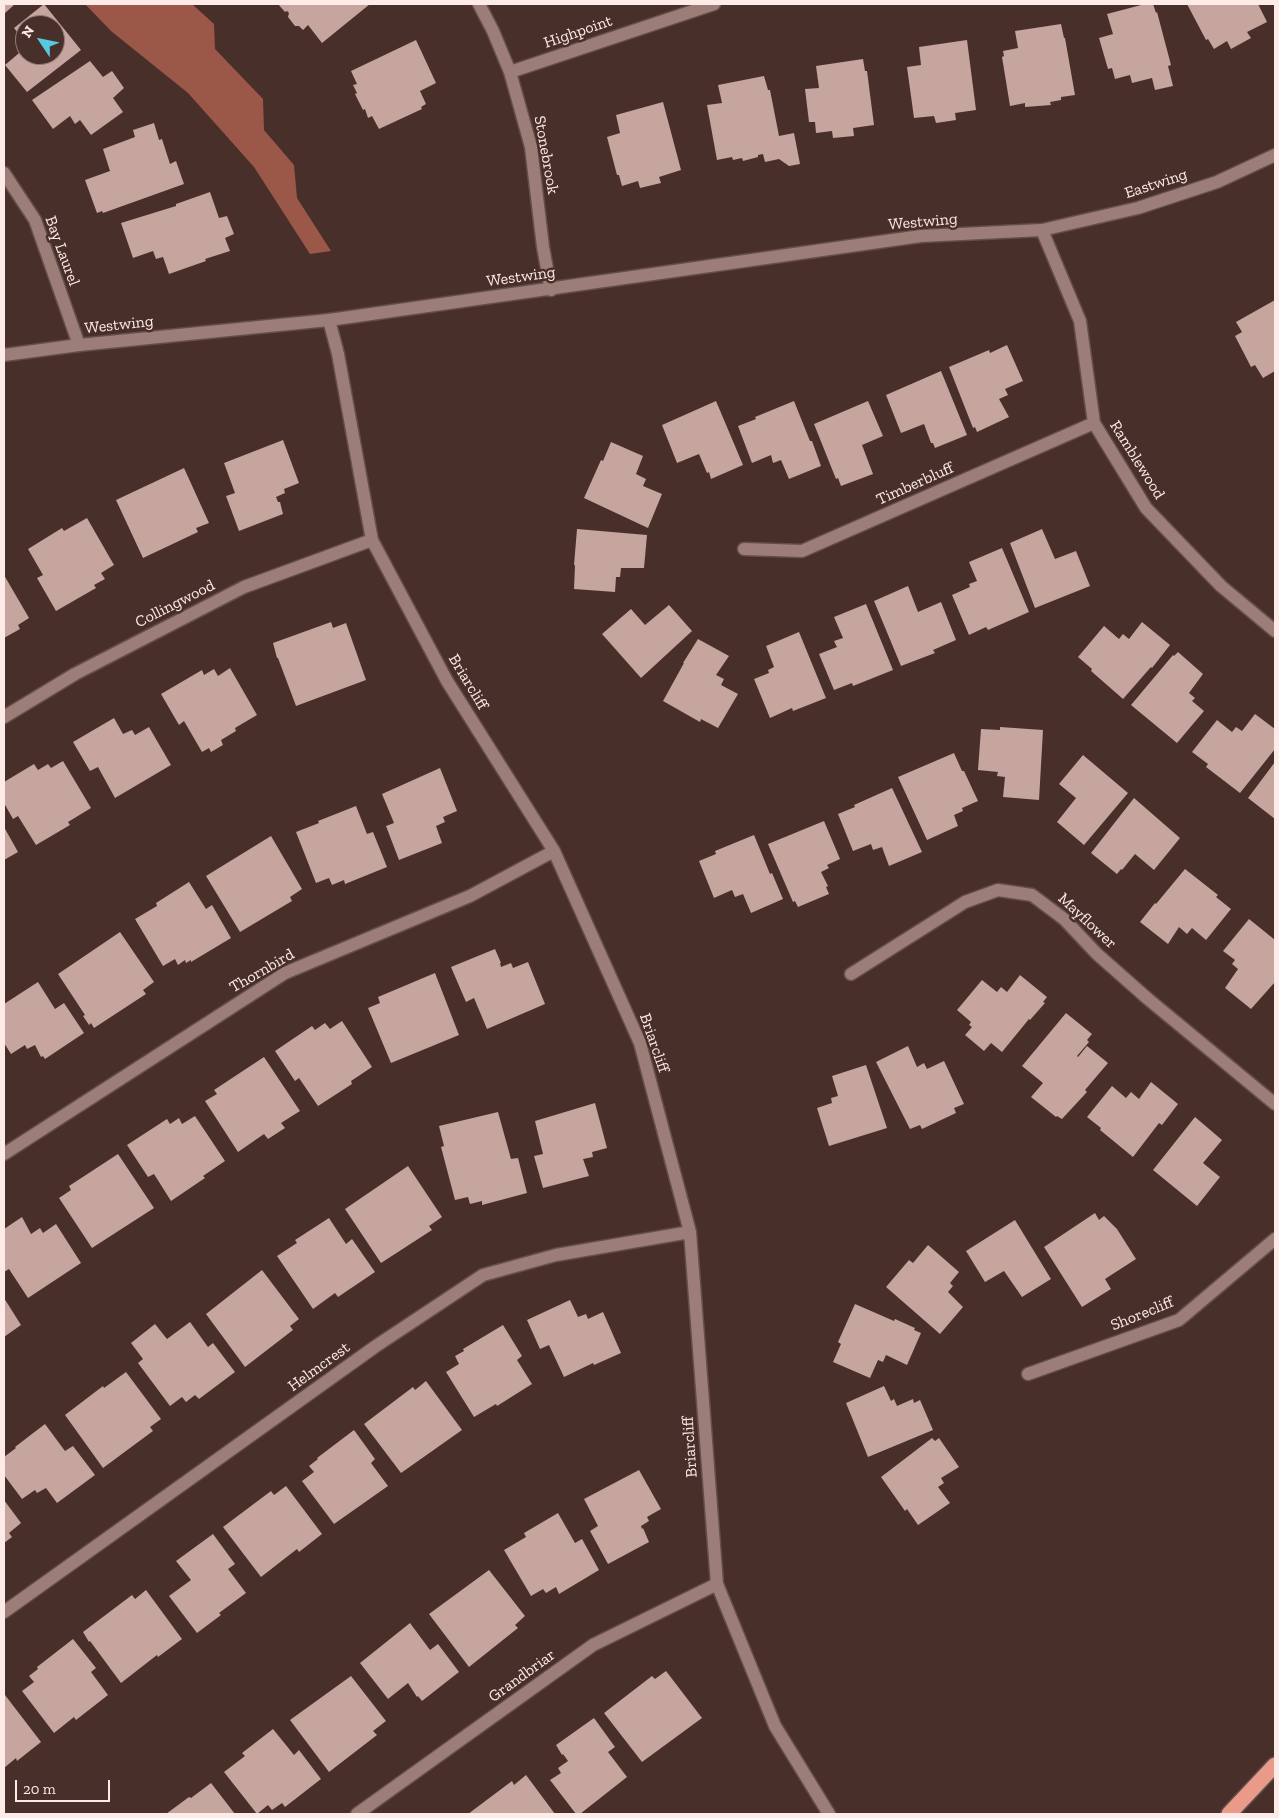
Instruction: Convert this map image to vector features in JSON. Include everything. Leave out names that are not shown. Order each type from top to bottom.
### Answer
[{"type":"highway","points":[[1229,1814],[1275,1765]]},
{"type":"street","name":"Stonebrook","points":[[479,4],[493,31],[510,72],[531,148],[543,247],[551,290]]},
{"type":"street","name":"Highpoint","points":[[510,72],[714,4]]},
{"type":"street","name":"Eastwing","points":[[1042,230],[1138,208],[1217,182],[1275,155]]},
{"type":"street","name":"Bay Laurel","points":[[4,173],[35,220],[78,345]]},
{"type":"street","name":"Westwing","points":[[4,355],[78,345],[329,320],[921,236],[1042,230]]},
{"type":"street","name":"Ramblewood","points":[[1042,230],[1080,322],[1094,422],[1146,508],[1222,586],[1275,631]]},
{"type":"street","name":"Briarcliff","points":[[329,320],[338,354],[372,540],[447,681],[554,851],[640,1043],[690,1232],[717,1584],[775,1726],[829,1814]]},
{"type":"street","name":"Timberbluff","points":[[744,549],[802,551],[1094,422]]},
{"type":"street","name":"Collingwood","points":[[4,718],[75,674],[244,587],[372,540]]},
{"type":"street","name":"Thornbird","points":[[4,1154],[285,973],[470,896],[554,851]]},
{"type":"street","name":"Mayflower","points":[[851,974],[965,902],[998,890],[1032,895],[1064,919],[1097,954],[1148,999],[1275,1104]]},
{"type":"street","name":"Helmcrest","points":[[4,1612],[376,1346],[483,1275],[556,1256],[690,1232]]},
{"type":"street","name":"Shorecliff","points":[[1028,1374],[1179,1320],[1275,1239]]},
{"type":"street","name":"Grandbriar","points":[[357,1814],[593,1644],[717,1584]]},
{"type":"shaded area","points":[[85,4],[192,4],[214,24],[215,49],[263,99],[264,130],[294,165],[297,198],[331,251],[310,254],[254,167],[188,93],[111,31]]},
{"type":"building","points":[[4,4],[15,4],[4,14]]},
{"type":"building","points":[[44,4],[53,15],[30,15]]},
{"type":"building","points":[[278,4],[370,4],[322,43],[308,25],[303,30],[299,26],[295,26],[288,17],[289,13],[285,12]]},
{"type":"building","points":[[1145,4],[1153,4],[1157,12],[1171,65],[1168,66],[1173,86],[1155,90],[1152,78],[1132,83],[1130,75],[1115,79],[1112,68],[1108,69],[1099,38],[1113,34],[1107,14]]},
{"type":"building","points":[[1187,4],[1258,4],[1267,22],[1247,32],[1251,38],[1231,49],[1227,41],[1214,49],[1208,39],[1206,40]]},
{"type":"building","points":[[1061,24],[1075,95],[1061,97],[1061,100],[1050,102],[1051,105],[1025,107],[1025,103],[1010,106],[1002,57],[1004,56],[1003,51],[1018,48],[1015,31]]},
{"type":"building","points":[[65,30],[81,50],[65,62]]},
{"type":"building","points":[[416,40],[436,83],[420,91],[426,104],[421,107],[422,109],[379,129],[372,116],[368,118],[365,109],[363,110],[355,94],[357,93],[353,85],[357,84],[351,71]]},
{"type":"building","points":[[967,40],[976,110],[955,113],[956,120],[936,123],[934,116],[914,118],[907,67],[921,65],[919,47]]},
{"type":"building","points":[[15,56],[15,65],[62,65],[27,92],[5,65]]},
{"type":"building","points":[[863,59],[865,71],[867,71],[874,125],[853,128],[854,136],[833,138],[832,131],[816,133],[815,122],[809,122],[805,89],[819,88],[816,66]]},
{"type":"building","points":[[90,61],[103,77],[112,71],[124,88],[113,98],[123,112],[91,135],[80,120],[75,124],[70,116],[53,129],[32,100]]},
{"type":"building","points":[[764,76],[768,90],[770,90],[779,136],[794,133],[800,164],[789,166],[779,159],[765,162],[763,154],[743,161],[742,158],[733,160],[732,157],[717,160],[707,105],[722,103],[718,85]]},
{"type":"building","points":[[663,102],[681,170],[659,177],[661,183],[640,188],[638,181],[622,186],[619,175],[617,175],[607,137],[620,133],[616,115]]},
{"type":"building","points":[[154,123],[159,140],[162,139],[170,164],[176,161],[184,184],[103,213],[102,211],[97,213],[85,180],[110,171],[103,149],[135,137],[133,130]]},
{"type":"building","points":[[210,192],[219,218],[227,216],[234,234],[225,238],[230,251],[169,274],[163,257],[156,259],[153,251],[133,258],[121,223],[176,206],[176,204]]},
{"type":"building","points":[[1275,300],[1275,371],[1263,378],[1255,365],[1251,367],[1235,336],[1242,332],[1236,322]]},
{"type":"building","points":[[1007,345],[1023,381],[1005,389],[1008,395],[999,399],[1009,417],[977,432],[975,427],[973,428],[949,367],[989,350],[990,353]]},
{"type":"building","points":[[941,371],[967,435],[935,448],[933,443],[931,443],[924,424],[901,433],[886,395]]},
{"type":"building","points":[[716,401],[743,465],[711,479],[699,454],[677,463],[662,425]]},
{"type":"building","points":[[794,401],[821,466],[789,479],[781,460],[773,463],[771,455],[752,463],[738,426]]},
{"type":"building","points":[[868,401],[883,436],[862,445],[873,474],[841,486],[838,478],[836,479],[814,424]]},
{"type":"building","points":[[283,440],[299,483],[284,489],[285,493],[276,497],[278,502],[280,502],[283,514],[239,531],[226,496],[235,493],[224,463]]},
{"type":"building","points":[[611,442],[643,456],[636,474],[646,479],[643,486],[662,494],[648,528],[584,498]]},
{"type":"building","points":[[184,468],[209,523],[196,528],[198,532],[143,558],[116,500]]},
{"type":"building","points":[[87,518],[114,565],[101,573],[105,579],[94,585],[96,588],[56,611],[37,578],[43,575],[28,549],[62,528],[64,531]]},
{"type":"building","points":[[577,529],[647,535],[644,568],[621,568],[620,577],[616,577],[615,592],[574,589]]},
{"type":"building","points":[[1042,529],[1055,559],[1076,551],[1090,586],[1035,608],[1010,543]]},
{"type":"building","points":[[1002,548],[1029,612],[988,630],[986,627],[969,635],[952,595],[970,587],[969,584],[977,581],[969,562]]},
{"type":"building","points":[[4,575],[29,618],[18,625],[20,629],[4,638]]},
{"type":"building","points":[[908,586],[918,612],[941,602],[956,640],[933,650],[935,653],[901,666],[874,601]]},
{"type":"building","points":[[866,604],[893,670],[853,686],[852,683],[834,690],[819,654],[837,647],[834,641],[843,638],[834,617]]},
{"type":"building","points":[[669,605],[692,631],[641,678],[602,634],[631,609],[645,625]]},
{"type":"building","points":[[331,622],[333,628],[346,623],[366,680],[296,706],[273,643]]},
{"type":"building","points":[[1142,622],[1170,645],[1152,668],[1123,699],[1078,657],[1104,626],[1119,639],[1123,634],[1129,639]]},
{"type":"building","points":[[799,632],[826,698],[793,711],[792,708],[770,718],[754,679],[769,673],[768,670],[774,667],[766,646]]},
{"type":"building","points":[[698,639],[729,656],[716,675],[724,679],[721,685],[738,694],[718,728],[701,719],[700,722],[663,701]]},
{"type":"building","points":[[1178,652],[1203,674],[1189,693],[1195,698],[1192,701],[1204,711],[1177,743],[1131,705],[1173,655]]},
{"type":"building","points":[[230,668],[257,715],[235,728],[236,731],[221,740],[223,745],[211,752],[209,748],[202,752],[184,721],[179,725],[161,694],[202,670],[204,675],[214,669],[218,676]]},
{"type":"building","points":[[1255,714],[1275,729],[1275,749],[1240,793],[1206,767],[1208,764],[1192,752],[1217,720],[1232,732],[1236,727],[1242,731]]},
{"type":"building","points":[[114,718],[123,734],[132,730],[135,735],[149,727],[171,765],[115,798],[98,767],[90,771],[73,742]]},
{"type":"building","points":[[1000,727],[1043,730],[1039,800],[1003,797],[1005,777],[997,776],[998,772],[978,770],[981,729],[1000,730]]},
{"type":"building","points":[[954,753],[978,801],[962,808],[963,811],[954,815],[958,826],[927,840],[898,777]]},
{"type":"building","points":[[1083,755],[1128,793],[1084,845],[1057,822],[1076,798],[1059,784]]},
{"type":"building","points":[[63,761],[91,808],[68,822],[70,825],[36,845],[18,816],[13,819],[4,803],[4,782],[34,764],[38,770],[48,764],[51,768]]},
{"type":"building","points":[[1275,762],[1275,819],[1248,798]]},
{"type":"building","points":[[440,768],[457,811],[443,817],[445,822],[436,826],[442,843],[399,860],[386,826],[394,823],[382,794]]},
{"type":"building","points":[[892,788],[922,852],[889,866],[882,847],[873,850],[871,844],[853,851],[838,814]]},
{"type":"building","points":[[1134,798],[1180,838],[1154,870],[1135,854],[1117,874],[1091,853]]},
{"type":"building","points":[[356,806],[367,834],[373,832],[387,867],[345,884],[344,880],[332,885],[329,878],[316,883],[296,832]]},
{"type":"building","points":[[824,821],[840,859],[827,865],[829,868],[821,872],[828,886],[826,887],[829,894],[798,907],[795,901],[793,902],[768,844]]},
{"type":"building","points":[[4,827],[18,852],[4,860]]},
{"type":"building","points":[[754,835],[770,874],[772,873],[783,899],[751,913],[743,894],[735,897],[732,890],[714,898],[699,861],[716,854],[715,851]]},
{"type":"building","points":[[271,836],[302,889],[290,897],[292,901],[240,932],[206,876]]},
{"type":"building","points":[[1185,869],[1218,895],[1216,897],[1231,909],[1206,940],[1192,928],[1187,934],[1179,927],[1168,944],[1140,922]]},
{"type":"building","points":[[189,882],[206,909],[212,905],[231,938],[191,962],[191,960],[186,963],[185,960],[178,965],[175,959],[163,966],[135,919],[157,906],[156,903]]},
{"type":"building","points":[[1249,919],[1275,940],[1275,982],[1251,1009],[1225,988],[1238,969],[1232,964],[1235,960],[1223,951]]},
{"type":"building","points":[[120,932],[154,982],[143,990],[146,994],[94,1028],[91,1023],[89,1025],[83,1016],[85,1015],[58,974]]},
{"type":"building","points":[[495,949],[501,967],[511,963],[513,968],[528,962],[545,1004],[487,1029],[474,998],[466,1002],[451,967]]},
{"type":"building","points":[[435,973],[459,1035],[391,1063],[368,1008],[380,1003],[378,997]]},
{"type":"building","points":[[1020,975],[1047,997],[1043,1002],[1045,1003],[1002,1052],[991,1043],[984,1051],[965,1035],[972,1027],[969,1025],[971,1022],[957,1010],[982,980],[997,992],[1001,987],[1007,992]]},
{"type":"building","points":[[38,982],[55,1009],[64,1003],[84,1033],[45,1059],[43,1056],[41,1057],[35,1045],[27,1049],[25,1045],[11,1054],[4,1043],[4,1004]]},
{"type":"building","points":[[1066,1013],[1092,1034],[1087,1040],[1089,1042],[1077,1056],[1087,1046],[1108,1063],[1085,1090],[1087,1092],[1062,1119],[1056,1117],[1031,1097],[1043,1083],[1022,1066]]},
{"type":"building","points":[[342,1021],[372,1067],[351,1081],[352,1084],[318,1106],[299,1078],[295,1081],[275,1051],[312,1026],[315,1030],[325,1023],[330,1029]]},
{"type":"building","points":[[908,1046],[917,1067],[924,1063],[927,1069],[944,1061],[964,1104],[954,1108],[956,1113],[922,1129],[920,1125],[910,1129],[876,1062]]},
{"type":"building","points":[[264,1057],[300,1111],[281,1123],[285,1128],[268,1139],[264,1134],[238,1152],[205,1101],[217,1094],[214,1090]]},
{"type":"building","points":[[866,1065],[887,1128],[829,1146],[817,1108],[832,1103],[831,1098],[838,1096],[832,1076]]},
{"type":"building","points":[[1151,1082],[1178,1104],[1162,1125],[1159,1123],[1133,1157],[1087,1117],[1112,1086],[1126,1098],[1131,1092],[1139,1099]]},
{"type":"building","points":[[595,1103],[607,1148],[592,1152],[593,1157],[583,1159],[589,1176],[543,1188],[534,1156],[543,1154],[535,1121]]},
{"type":"building","points":[[498,1112],[511,1159],[518,1158],[527,1193],[482,1205],[482,1201],[470,1204],[468,1197],[455,1200],[441,1147],[444,1146],[439,1126]]},
{"type":"building","points":[[195,1116],[225,1161],[203,1176],[205,1178],[171,1201],[154,1174],[148,1177],[127,1145],[167,1119],[170,1124],[179,1118],[182,1124]]},
{"type":"building","points":[[1195,1117],[1222,1140],[1203,1163],[1220,1177],[1197,1206],[1153,1170]]},
{"type":"building","points":[[118,1154],[154,1208],[92,1248],[59,1198],[71,1190],[69,1186]]},
{"type":"building","points":[[408,1166],[442,1217],[429,1226],[432,1230],[381,1263],[345,1209]]},
{"type":"building","points":[[1095,1213],[1099,1220],[1104,1216],[1117,1229],[1136,1259],[1105,1279],[1111,1289],[1082,1307],[1044,1247]]},
{"type":"building","points":[[22,1217],[31,1234],[40,1228],[43,1233],[56,1224],[81,1263],[28,1298],[9,1269],[4,1272],[4,1229]]},
{"type":"building","points":[[329,1218],[346,1244],[352,1239],[375,1272],[338,1297],[335,1293],[313,1309],[277,1256],[297,1243],[295,1240]]},
{"type":"building","points":[[1015,1220],[1051,1279],[1022,1297],[1004,1271],[985,1282],[966,1251]]},
{"type":"building","points":[[928,1245],[959,1272],[950,1283],[953,1286],[948,1292],[963,1307],[940,1334],[886,1287],[909,1260],[913,1263]]},
{"type":"building","points":[[262,1270],[299,1319],[290,1326],[293,1330],[245,1367],[206,1314]]},
{"type":"building","points":[[4,1298],[21,1325],[4,1337]]},
{"type":"building","points":[[570,1300],[578,1317],[586,1314],[588,1319],[603,1312],[621,1353],[594,1365],[593,1363],[564,1377],[549,1345],[540,1349],[527,1320]]},
{"type":"building","points":[[855,1304],[894,1321],[895,1319],[915,1328],[914,1330],[921,1333],[907,1365],[886,1355],[883,1362],[878,1360],[870,1378],[833,1362],[841,1344],[838,1342]]},
{"type":"building","points":[[190,1322],[208,1347],[213,1343],[235,1372],[199,1399],[195,1395],[186,1402],[182,1397],[170,1406],[138,1363],[143,1359],[131,1343],[155,1324],[167,1339]]},
{"type":"building","points":[[503,1325],[522,1356],[517,1360],[532,1384],[497,1406],[496,1404],[474,1417],[446,1372],[459,1364],[455,1356],[464,1351],[463,1349]]},
{"type":"building","points":[[126,1372],[161,1419],[150,1427],[153,1431],[103,1468],[65,1415],[103,1386],[104,1388]]},
{"type":"building","points":[[426,1381],[462,1430],[401,1473],[364,1424],[413,1387],[415,1390]]},
{"type":"building","points":[[884,1386],[891,1401],[894,1399],[897,1406],[913,1399],[914,1403],[920,1400],[933,1430],[868,1457],[846,1403]]},
{"type":"building","points":[[45,1424],[65,1451],[73,1446],[95,1475],[57,1503],[46,1488],[37,1493],[35,1490],[22,1499],[4,1475],[4,1457]]},
{"type":"building","points":[[354,1430],[375,1459],[371,1463],[388,1486],[334,1524],[302,1481],[314,1472],[309,1466],[317,1458]]},
{"type":"building","points":[[932,1438],[935,1441],[939,1438],[959,1467],[941,1478],[944,1483],[938,1487],[950,1503],[918,1525],[907,1509],[905,1511],[881,1477]]},
{"type":"building","points":[[639,1470],[661,1509],[647,1517],[649,1521],[641,1526],[649,1542],[608,1564],[590,1531],[598,1526],[584,1499]]},
{"type":"building","points":[[286,1486],[322,1534],[299,1552],[297,1549],[261,1577],[223,1527],[271,1491],[274,1495]]},
{"type":"building","points":[[4,1500],[21,1523],[9,1533],[12,1537],[4,1543]]},
{"type":"building","points":[[558,1513],[575,1543],[582,1539],[599,1570],[559,1594],[556,1587],[546,1593],[543,1589],[531,1596],[504,1550],[526,1537],[524,1533]]},
{"type":"building","points":[[213,1534],[235,1564],[228,1569],[246,1593],[219,1613],[221,1615],[197,1633],[169,1596],[191,1580],[176,1561]]},
{"type":"building","points":[[489,1570],[525,1616],[515,1625],[518,1628],[469,1667],[429,1614]]},
{"type":"building","points":[[146,1590],[182,1639],[158,1657],[157,1655],[121,1683],[83,1632],[132,1595],[135,1599]]},
{"type":"building","points":[[410,1623],[430,1650],[438,1644],[459,1672],[422,1701],[408,1683],[388,1699],[360,1663]]},
{"type":"building","points":[[73,1639],[96,1668],[91,1672],[108,1695],[76,1720],[74,1717],[54,1733],[22,1691],[34,1682],[29,1676],[38,1669],[37,1667]]},
{"type":"building","points":[[666,1671],[702,1718],[642,1762],[604,1713],[652,1676],[655,1679]]},
{"type":"building","points":[[351,1676],[386,1721],[373,1731],[377,1735],[329,1772],[290,1720]]},
{"type":"building","points":[[4,1696],[41,1742],[17,1761],[16,1758],[4,1768]]},
{"type":"building","points":[[594,1718],[615,1747],[608,1752],[627,1777],[580,1814],[576,1814],[550,1780],[561,1773],[558,1768],[568,1761],[556,1745]]},
{"type":"building","points":[[273,1729],[294,1755],[299,1750],[321,1779],[285,1807],[282,1803],[272,1810],[268,1805],[257,1814],[224,1772],[245,1756],[242,1753]]},
{"type":"building","points":[[526,1775],[555,1814],[468,1814],[512,1781],[514,1785]]},
{"type":"building","points":[[211,1783],[235,1814],[166,1814],[189,1797],[191,1798]]}]
